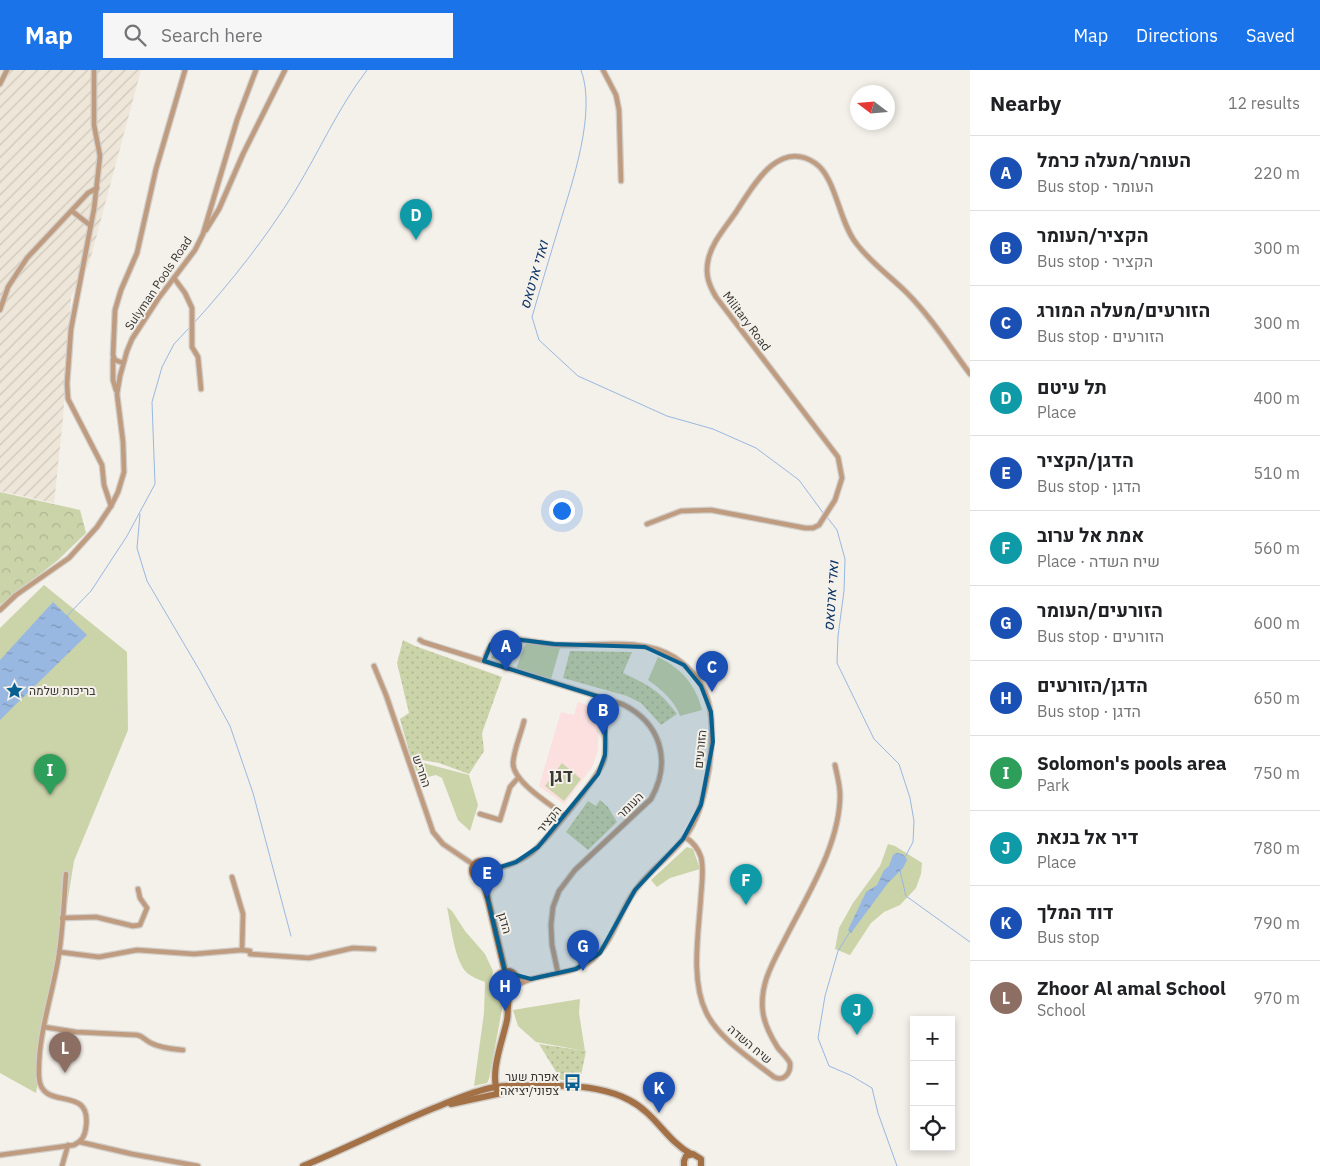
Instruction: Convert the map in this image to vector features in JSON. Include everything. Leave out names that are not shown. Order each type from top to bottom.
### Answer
[{"type":"street","points":[[0,84],[7,70]]},
{"type":"street","points":[[94,70],[94,125],[100,156],[91,226],[71,329],[67,384],[68,399],[102,465],[104,485],[110,506]]},
{"type":"street","points":[[117,394],[113,380],[115,310],[121,290],[137,253],[156,169],[185,70]]},
{"type":"street","name":"Sulyman Pools Road","points":[[0,610],[16,595],[69,558],[97,528],[118,492],[124,472],[123,442],[117,394],[123,363],[132,340],[158,299],[195,250],[203,234],[237,120],[256,70]]},
{"type":"street","points":[[203,234],[219,209],[247,146],[286,70]]},
{"type":"street","points":[[603,70],[616,94],[621,181]]},
{"type":"street","name":"Military Road","points":[[647,524],[681,511],[711,510],[813,528],[819,525],[834,500],[842,478],[838,458],[716,297],[707,278],[708,260],[715,243],[763,173],[777,162],[786,158],[797,157],[807,159],[816,164],[828,178],[844,221],[855,242],[919,306],[970,374]]},
{"type":"street","points":[[0,310],[8,287],[27,258],[88,193],[97,188]]},
{"type":"street","points":[[72,211],[91,226]]},
{"type":"street","points":[[174,278],[185,293],[192,308],[192,347],[198,357],[201,389]]},
{"type":"street","points":[[113,355],[115,360],[123,363]]},
{"type":"street","name":"הזורעים","points":[[484,661],[492,644],[497,640],[506,638],[560,645],[645,646],[666,654],[684,665],[694,675],[704,692],[711,712],[713,727],[704,796],[695,820],[685,837],[637,888],[600,953],[585,965],[531,980],[513,988]]},
{"type":"street","name":"העומר","points":[[420,640],[607,699],[635,710],[645,718],[658,740],[662,765],[657,789],[651,799],[575,870],[559,891],[553,907],[550,925],[558,973]]},
{"type":"street","name":"החריש","points":[[374,666],[386,695],[433,832],[443,844],[474,865]]},
{"type":"street","name":"הקציר","points":[[491,870],[510,865],[528,855],[542,842],[596,776],[602,766],[605,752],[604,712],[607,699]]},
{"type":"street","points":[[524,721],[513,761],[514,770],[518,778],[564,815]]},
{"type":"street","name":"שיח השדה","points":[[685,837],[696,847],[702,865],[697,972],[703,1006],[711,1021],[722,1034],[772,1076],[781,1079],[788,1073],[790,1063],[773,1040],[765,1022],[762,1005],[763,989],[771,966],[818,874],[829,846],[839,805],[840,787],[835,765]]},
{"type":"street","points":[[480,814],[500,820],[510,786],[518,778]]},
{"type":"street","points":[[478,862],[484,862],[489,865],[491,870],[489,876],[483,879],[478,879],[472,871],[474,865],[478,862]]},
{"type":"street","points":[[0,1155],[74,1145],[85,1136],[87,1119],[84,1107],[70,1100],[52,1097],[40,1085],[39,1076],[44,1027],[59,952],[66,874]]},
{"type":"street","points":[[232,877],[243,914],[242,950]]},
{"type":"street","name":"הדגן","points":[[483,879],[505,972]]},
{"type":"street","points":[[62,918],[96,917],[133,926],[140,925],[147,908],[140,898],[138,889]]},
{"type":"street","points":[[59,952],[98,957],[138,950],[194,954],[242,950],[250,951],[250,954],[309,958],[353,948],[374,949]]},
{"type":"street","points":[[508,1002],[498,983],[500,975],[505,972],[514,974],[522,979],[531,980]]},
{"type":"street","points":[[498,1089],[497,1062],[507,1017],[508,997],[516,979],[514,974]]},
{"type":"street","points":[[500,988],[506,991],[513,988]]},
{"type":"street","points":[[44,1027],[76,1032],[137,1035],[143,1036],[150,1043],[182,1050]]},
{"type":"street","points":[[303,1166],[461,1096],[498,1089],[536,1086],[587,1087],[620,1095],[648,1112],[678,1145],[699,1157],[701,1166]]},
{"type":"street","points":[[80,1142],[198,1166]]},
{"type":"street","points":[[62,1166],[68,1145]]},
{"type":"street","points":[[678,1145],[684,1164]]},
{"type":"street","points":[[684,1164],[686,1156],[691,1154]]},
{"type":"highlighted area","points":[[506,638],[554,644],[645,647],[684,665],[701,686],[711,712],[713,742],[701,805],[683,839],[635,890],[600,953],[576,969],[531,979],[505,972],[483,879],[490,877],[491,870],[516,862],[538,847],[598,774],[605,755],[606,699],[484,661],[491,644]]},
{"type":"shaded area","points":[[0,70],[141,70],[89,264],[71,297],[63,418],[54,503],[0,491]]},
{"type":"shaded area","points":[[578,702],[598,708],[598,750],[592,767],[564,804],[539,786],[561,712],[574,715]]},
{"type":"green space","points":[[0,492],[80,510],[86,533],[58,560],[0,605]]},
{"type":"green space","points":[[44,585],[127,652],[128,730],[74,861],[36,1093],[0,1073],[0,628]]},
{"type":"green space","points":[[403,640],[502,677],[482,733],[484,751],[469,774],[439,763],[411,758],[400,719],[409,713],[397,663]]},
{"type":"green space","points":[[502,643],[518,643],[511,664],[491,658]]},
{"type":"green space","points":[[526,643],[560,648],[551,679],[516,669]]},
{"type":"green space","points":[[570,651],[632,652],[623,673],[653,689],[665,699],[677,714],[661,725],[641,703],[627,696],[563,678]]},
{"type":"green space","points":[[658,657],[674,666],[692,685],[702,710],[680,716],[675,705],[667,696],[648,680]]},
{"type":"green space","points":[[412,760],[469,775],[478,805],[470,831],[458,820],[442,778],[436,775],[420,779]]},
{"type":"green space","points":[[562,763],[581,779],[564,801],[545,786]]},
{"type":"green space","points":[[600,800],[608,807],[617,822],[588,850],[566,832],[588,801],[596,806]]},
{"type":"green space","points":[[888,844],[895,846],[922,863],[921,874],[916,888],[900,905],[884,912],[871,923],[850,955],[835,949],[839,928],[853,903],[880,866]]},
{"type":"green space","points":[[687,847],[693,849],[700,869],[670,878],[657,887],[651,880]]},
{"type":"green space","points":[[447,907],[485,954],[493,971],[491,984],[496,987],[503,1004],[489,1079],[487,1083],[474,1086],[484,1013],[485,982],[467,973],[459,960]]},
{"type":"green space","points":[[580,999],[579,1013],[585,1051],[536,1042],[518,1026],[513,1010]]},
{"type":"green space","points":[[539,1044],[586,1051],[580,1080],[561,1080]]},
{"type":"water","name":"בריכות שלמה","points":[[53,602],[87,635],[0,720],[0,660]]},
{"type":"water","points":[[896,853],[902,854],[907,860],[903,868],[888,883],[851,933],[848,930],[866,892],[877,885],[884,870],[889,866],[893,855]]},
{"type":"waterway","points":[[194,323],[235,276],[272,226],[304,176],[347,99],[367,70]]},
{"type":"waterway","name":"ואדי ארטאס","points":[[581,70],[585,87],[586,106],[581,148],[532,317],[539,340],[578,376],[667,416],[713,429],[756,448],[799,480],[824,514]]},
{"type":"waterway","points":[[67,616],[91,591],[127,536],[155,484],[152,402],[162,367],[174,344],[191,326]]},
{"type":"waterway","points":[[140,514],[137,548],[147,581],[230,726],[253,793],[291,936]]},
{"type":"waterway","name":"ואדי ארטאס","points":[[827,517],[837,530],[845,559],[837,663],[874,739],[899,764],[910,798],[914,821],[913,842],[905,857]]},
{"type":"waterway","points":[[900,871],[906,896],[970,942]]},
{"type":"waterway","name":"ואדי ארטאס","points":[[851,930],[838,951],[825,996],[818,1038],[829,1066],[850,1075],[872,1088],[878,1113],[897,1166]]},
{"type":"place","name":"תל עיטם","points":[[416,240]]},
{"type":"place","name":"העומר/מעלה כרמל","points":[[506,671]]},
{"type":"place","name":"בריכות שלמה","points":[[15,690]]},
{"type":"place","name":"הזורעים/מעלה המורג","points":[[712,692]]},
{"type":"place","name":"הקציר/העומר","points":[[603,735]]},
{"type":"place","name":"Solomon's pools area","points":[[50,795]]},
{"type":"place","name":"הדגן/הקציר","points":[[487,898]]},
{"type":"place","name":"אמת אל ערוב","points":[[746,905]]},
{"type":"place","name":"הזורעים/העומר","points":[[583,971]]},
{"type":"place","name":"הדגן/הזורעים","points":[[505,1011]]},
{"type":"place","name":"דיר אל בנאת","points":[[857,1035]]},
{"type":"place","name":"Zhoor Al amal School","points":[[65,1073]]},
{"type":"place","name":"אפרת שער צפוני/יציאה","points":[[573,1083]]},
{"type":"place","name":"דוד המלך","points":[[659,1113]]},
{"type":"district","name":"דגן","points":[[561,775]]}]
